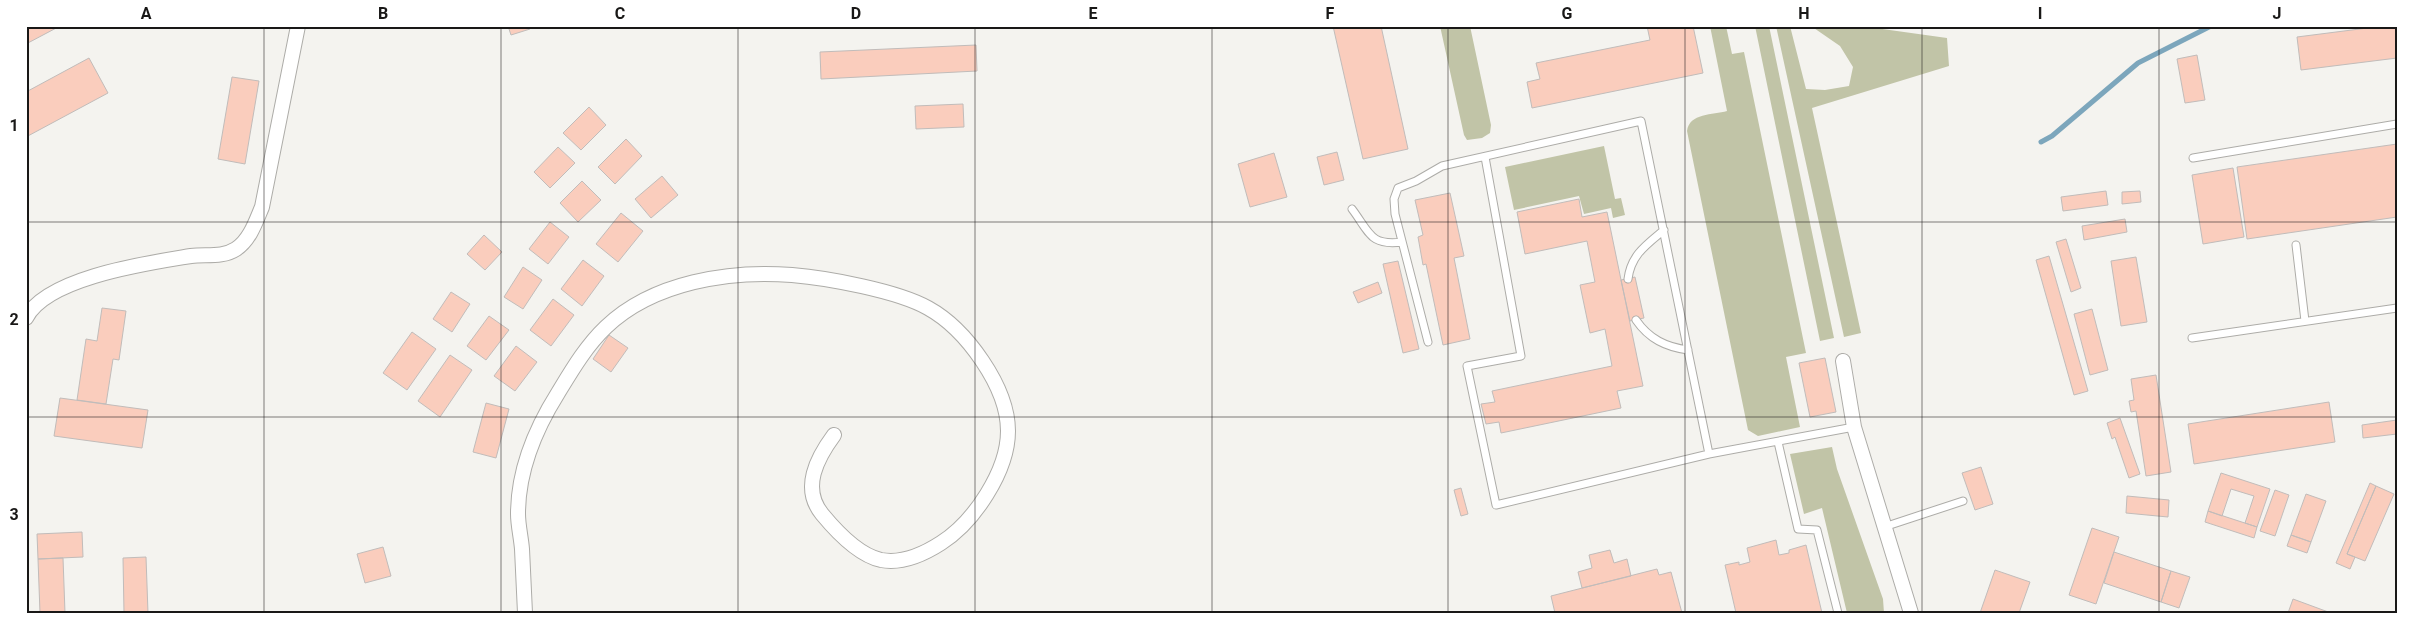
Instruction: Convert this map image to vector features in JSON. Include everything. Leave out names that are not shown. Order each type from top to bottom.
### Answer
[{"type":"street","points":[[26,318],[37,303],[55,291],[98,275],[146,263],[194,256],[221,255],[236,249],[250,233],[262,207],[298,26]]},
{"type":"street","points":[[525,613],[518,513],[525,466],[533,440],[543,416],[591,343],[608,325],[626,312],[651,298],[681,286],[742,274],[803,276],[846,283],[914,301],[930,308],[945,320],[977,353],[999,393],[1006,412],[1008,432],[1006,446],[981,506],[954,535],[923,554],[895,561],[882,560],[860,550],[814,504],[811,492],[816,465],[834,435]]},
{"type":"street","points":[[1843,361],[1854,427],[1911,613]]},
{"type":"lane","points":[[1428,342],[1402,242],[1394,199],[1398,188],[1416,181],[1442,166],[1641,120],[1709,454]]},
{"type":"lane","points":[[2193,158],[2397,124]]},
{"type":"lane","points":[[1485,157],[1521,356],[1467,366],[1496,504],[1709,454],[1854,427]]},
{"type":"lane","points":[[1352,209],[1374,238],[1384,244],[1402,242]]},
{"type":"lane","points":[[1628,278],[1632,260],[1642,248],[1664,230]]},
{"type":"lane","points":[[2296,245],[2305,321]]},
{"type":"lane","points":[[2192,338],[2397,308]]},
{"type":"lane","points":[[1636,320],[1644,331],[1662,344],[1688,350]]},
{"type":"lane","points":[[1778,442],[1798,529],[1817,530],[1838,613]]},
{"type":"lane","points":[[1884,527],[1963,501]]},
{"type":"green space","points":[[1440,26],[1470,26],[1491,125],[1490,133],[1482,138],[1467,140],[1464,135]]},
{"type":"green space","points":[[1710,26],[1726,26],[1732,54],[1744,52],[1806,353],[1786,357],[1800,427],[1758,436],[1748,430],[1687,131],[1692,121],[1697,118],[1727,111]]},
{"type":"green space","points":[[1755,26],[1769,26],[1834,338],[1820,341]]},
{"type":"green space","points":[[1776,26],[1790,26],[1806,89],[1825,90],[1849,86],[1853,67],[1840,46],[1811,26],[1861,26],[1947,38],[1949,66],[1812,108],[1861,333],[1844,337]]},
{"type":"green space","points":[[1604,146],[1615,199],[1621,198],[1625,215],[1613,218],[1611,208],[1584,214],[1579,196],[1514,210],[1505,167]]},
{"type":"green space","points":[[1832,447],[1837,469],[1883,599],[1884,613],[1847,613],[1822,508],[1804,514],[1790,454]]},
{"type":"building","points":[[26,26],[60,26],[26,44]]},
{"type":"building","points":[[508,26],[529,26],[530,29],[511,35]]},
{"type":"building","points":[[1333,26],[1381,26],[1408,149],[1363,159]]},
{"type":"building","points":[[1647,26],[1693,26],[1703,73],[1532,108],[1527,82],[1540,79],[1536,63],[1650,40]]},
{"type":"building","points":[[2383,26],[2397,26],[2397,58],[2301,70],[2297,37]]},
{"type":"building","points":[[976,45],[977,71],[821,79],[820,52]]},
{"type":"building","points":[[2197,55],[2205,100],[2185,103],[2177,59]]},
{"type":"building","points":[[89,58],[108,93],[26,137],[26,92]]},
{"type":"building","points":[[232,77],[259,81],[245,164],[218,159]]},
{"type":"building","points":[[963,104],[964,127],[916,129],[915,106]]},
{"type":"building","points":[[589,107],[606,125],[581,150],[563,133]]},
{"type":"building","points":[[626,139],[642,156],[615,184],[598,167]]},
{"type":"building","points":[[2397,144],[2397,217],[2247,239],[2237,167]]},
{"type":"building","points":[[558,147],[575,163],[550,188],[534,172]]},
{"type":"building","points":[[1337,152],[1344,180],[1324,185],[1317,157]]},
{"type":"building","points":[[1274,153],[1287,197],[1250,207],[1238,164]]},
{"type":"building","points":[[2233,168],[2244,237],[2203,244],[2192,175]]},
{"type":"building","points":[[662,176],[678,195],[651,218],[635,199]]},
{"type":"building","points":[[582,181],[601,200],[578,222],[560,203]]},
{"type":"building","points":[[2106,191],[2108,205],[2063,211],[2061,197]]},
{"type":"building","points":[[2140,191],[2141,202],[2122,204],[2122,192]]},
{"type":"building","points":[[1450,193],[1464,256],[1454,258],[1470,339],[1443,345],[1426,264],[1423,265],[1418,237],[1423,235],[1415,200]]},
{"type":"building","points":[[1579,199],[1582,217],[1607,212],[1643,386],[1617,391],[1621,408],[1501,433],[1499,422],[1486,424],[1481,404],[1495,402],[1492,391],[1612,366],[1605,329],[1590,333],[1580,285],[1595,282],[1587,241],[1525,254],[1517,212]]},
{"type":"building","points":[[621,213],[643,231],[618,262],[596,244]]},
{"type":"building","points":[[2125,219],[2127,232],[2084,240],[2082,226]]},
{"type":"building","points":[[550,222],[569,237],[548,264],[529,249]]},
{"type":"building","points":[[484,235],[502,252],[485,270],[467,254]]},
{"type":"building","points":[[2066,239],[2081,288],[2071,292],[2056,242]]},
{"type":"building","points":[[2049,256],[2088,391],[2074,395],[2036,260]]},
{"type":"building","points":[[2136,257],[2147,322],[2121,326],[2111,261]]},
{"type":"building","points":[[583,260],[604,276],[582,306],[561,289]]},
{"type":"building","points":[[1398,261],[1419,349],[1403,353],[1383,264]]},
{"type":"building","points":[[523,267],[542,280],[523,309],[504,297]]},
{"type":"building","points":[[1635,277],[1644,318],[1630,321],[1621,280]]},
{"type":"building","points":[[1378,282],[1382,293],[1358,303],[1353,292]]},
{"type":"building","points":[[451,292],[470,304],[452,332],[433,319]]},
{"type":"building","points":[[553,299],[574,315],[551,346],[530,330]]},
{"type":"building","points":[[102,308],[126,311],[119,360],[113,359],[106,404],[77,400],[86,339],[97,341]]},
{"type":"building","points":[[2092,309],[2108,370],[2090,375],[2074,314]]},
{"type":"building","points":[[489,316],[509,330],[486,360],[467,346]]},
{"type":"building","points":[[412,332],[436,349],[407,390],[383,373]]},
{"type":"building","points":[[609,335],[628,348],[611,372],[593,359]]},
{"type":"building","points":[[516,346],[537,362],[515,391],[494,376]]},
{"type":"building","points":[[450,355],[472,370],[440,417],[418,401]]},
{"type":"building","points":[[1825,358],[1836,412],[1810,417],[1799,363]]},
{"type":"building","points":[[2156,375],[2171,472],[2146,476],[2136,411],[2131,412],[2129,401],[2134,400],[2131,379]]},
{"type":"building","points":[[60,398],[148,410],[142,448],[54,436]]},
{"type":"building","points":[[2329,402],[2335,442],[2194,464],[2188,424]]},
{"type":"building","points":[[486,403],[509,409],[496,458],[473,452]]},
{"type":"building","points":[[2120,418],[2140,474],[2129,478],[2115,437],[2112,439],[2107,423]]},
{"type":"building","points":[[2397,420],[2397,434],[2363,438],[2362,425]]},
{"type":"building","points":[[1981,467],[1993,504],[1975,510],[1962,473]]},
{"type":"building","points":[[2221,473],[2270,489],[2257,527],[2245,523],[2254,496],[2231,489],[2222,516],[2208,511]]},
{"type":"building","points":[[2370,483],[2376,486],[2347,554],[2355,557],[2350,569],[2336,563]]},
{"type":"building","points":[[2376,486],[2394,494],[2365,561],[2347,554]]},
{"type":"building","points":[[1461,488],[1468,514],[1461,516],[1454,490]]},
{"type":"building","points":[[2275,490],[2289,495],[2275,536],[2260,531]]},
{"type":"building","points":[[2306,494],[2326,501],[2311,542],[2291,535]]},
{"type":"building","points":[[2127,496],[2169,500],[2168,517],[2126,513]]},
{"type":"building","points":[[2208,511],[2257,527],[2254,538],[2205,522]]},
{"type":"building","points":[[2092,528],[2119,537],[2096,604],[2069,595]]},
{"type":"building","points":[[82,532],[83,557],[38,559],[37,534]]},
{"type":"building","points":[[2291,535],[2311,542],[2307,553],[2287,546]]},
{"type":"building","points":[[1776,540],[1779,555],[1789,553],[1789,550],[1806,545],[1822,613],[1736,613],[1725,565],[1739,562],[1739,565],[1750,562],[1747,548]]},
{"type":"building","points":[[383,547],[391,576],[365,583],[357,554]]},
{"type":"building","points":[[1610,550],[1614,563],[1627,559],[1631,576],[1582,588],[1578,572],[1592,568],[1589,555]]},
{"type":"building","points":[[2114,552],[2171,571],[2161,602],[2104,583]]},
{"type":"building","points":[[146,557],[148,613],[124,613],[123,558]]},
{"type":"building","points":[[63,558],[65,613],[40,613],[38,559]]},
{"type":"building","points":[[1657,569],[1659,575],[1671,572],[1682,613],[1555,613],[1551,596]]},
{"type":"building","points":[[1995,570],[2030,582],[2019,613],[1980,613]]},
{"type":"building","points":[[2171,571],[2190,577],[2179,608],[2161,602]]},
{"type":"building","points":[[2293,599],[2331,613],[2288,613]]},
{"type":"waterway","points":[[2041,142],[2052,136],[2138,63],[2211,26]]}]
